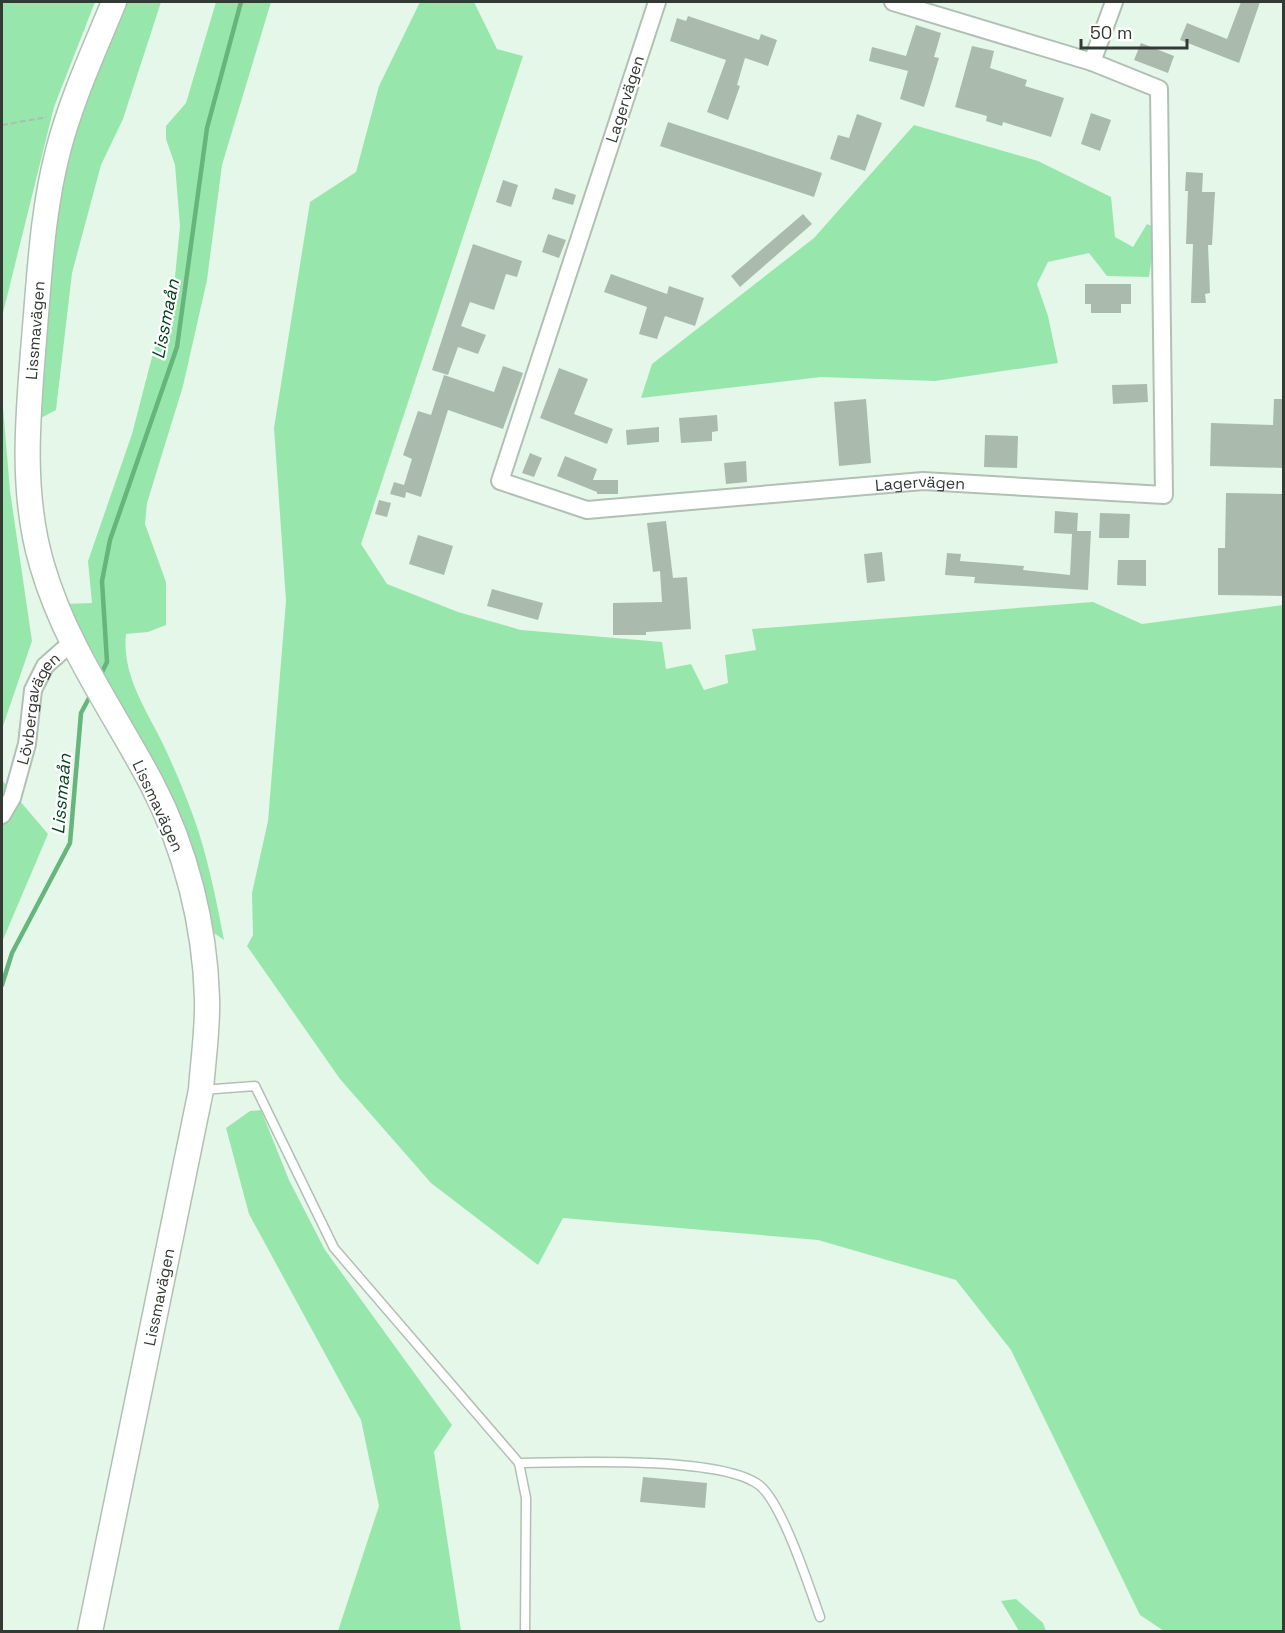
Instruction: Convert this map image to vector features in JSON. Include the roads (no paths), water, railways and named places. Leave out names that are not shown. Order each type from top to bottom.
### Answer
[{"type":"street","name":"Lissmavägen","points":[[90,1632],[201,1090],[207,1001],[204,956],[194,901],[179,847],[153,787],[72,643],[42,564],[29,496],[28,422],[44,212],[68,118],[114,2]]},
{"type":"street","name":"Lagervägen","points":[[657,2],[500,481],[587,510],[923,481],[1164,495],[1159,89],[1092,62],[893,2]]},
{"type":"street","points":[[1092,62],[1114,2]]},
{"type":"street","name":"Lövbergavägen","points":[[2,815],[12,798],[27,744],[33,690],[45,666],[72,643]]},
{"type":"lane","points":[[201,1090],[255,1086],[334,1248],[519,1463],[525,1498],[525,1632]]},
{"type":"lane","points":[[519,1463],[625,1461],[727,1472],[759,1485],[778,1512],[820,1617]]},
{"type":"waterway","name":"Lissmaån","points":[[102,672],[107,662],[102,581],[110,540],[177,347],[207,128],[241,2]]},
{"type":"waterway","name":"Lissmaån","points":[[2,985],[12,953],[70,843],[81,713],[89,698]]}]
